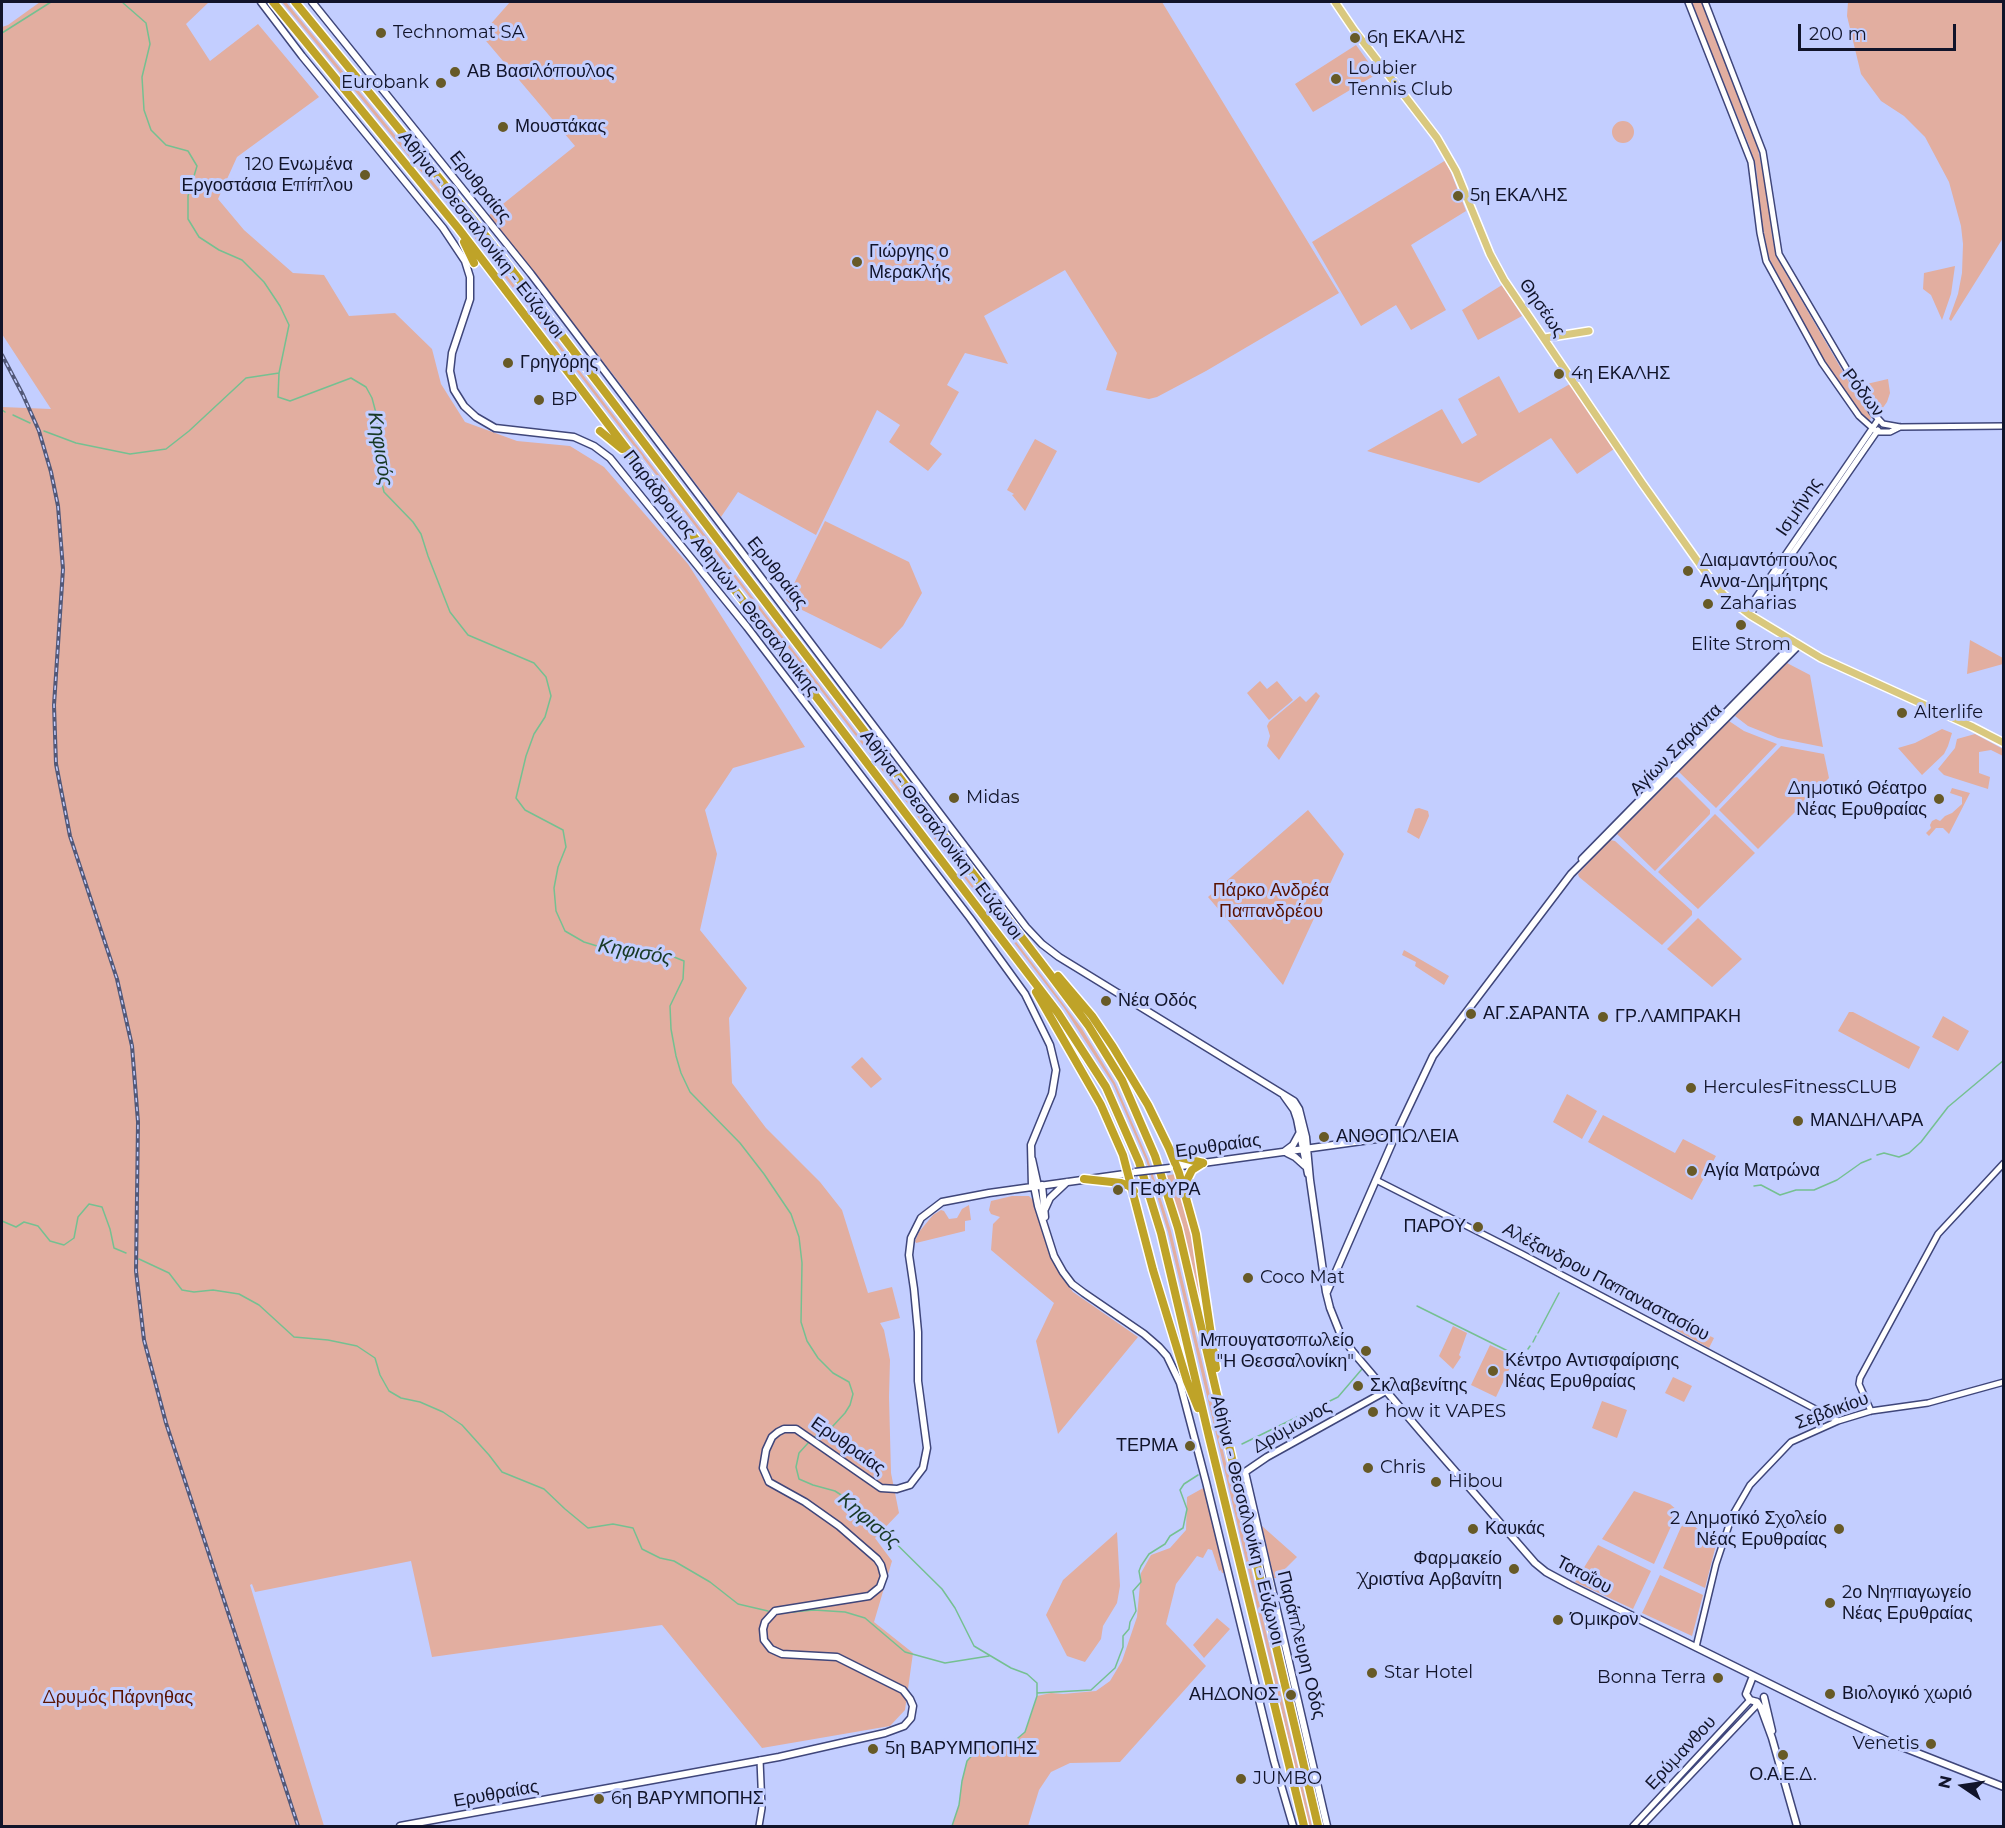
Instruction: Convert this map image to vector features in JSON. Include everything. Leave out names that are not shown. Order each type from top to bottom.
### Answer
[{"type":"highway","name":"Αθήνα - Θεσσαλονίκη - Εύζωνοι","points":[[273,2],[458,228],[1080,1044],[1106,1087],[1128,1133],[1161,1233],[1304,1827]]},
{"type":"highway","name":"Αθήνα - Θεσσαλονίκη - Εύζωνοι","points":[[295,2],[472,218],[1088,1025],[1107,1055],[1144,1127],[1167,1188],[1318,1827]]},
{"type":"highway","points":[[458,228],[474,263]]},
{"type":"highway","points":[[600,431],[636,461]]},
{"type":"highway","points":[[1031,951],[1064,983],[1104,1033],[1135,1082],[1169,1148],[1173,1167],[1185,1193],[1196,1234],[1222,1416]]},
{"type":"highway","points":[[1017,961],[1101,1105],[1132,1173],[1141,1224],[1153,1270],[1184,1371],[1209,1437]]},
{"type":"highway","points":[[1169,1148],[1179,1157],[1203,1163]]},
{"type":"highway","points":[[1185,1193],[1192,1170],[1203,1163]]},
{"type":"highway","points":[[1084,1179],[1121,1183],[1129,1186],[1135,1195]]},
{"type":"main road","name":"Παράδρομος Αθηνών - Θεσσαλονίκης","points":[[261,2],[443,228],[465,261],[470,276],[470,299],[452,353],[450,371],[454,390],[464,406],[476,417],[495,428],[574,437],[594,446],[610,458],[747,627],[970,918],[1025,994],[1050,1045],[1056,1070],[1052,1094],[1034,1134],[1031,1156],[1036,1186],[1054,1256],[1066,1278],[1159,1347],[1167,1356],[1177,1377],[1206,1482],[1274,1761],[1293,1827]]},
{"type":"main road","name":"Ερυθραίας","points":[[312,2],[531,274],[1026,927],[1042,944],[1059,957],[1290,1097],[1299,1109],[1305,1149]]},
{"type":"main road","name":"Θησέως","points":[[1335,2],[1447,154],[1490,254],[1504,280],[1698,564],[1724,595],[1748,614],[1846,671],[2004,743]]},
{"type":"main road","points":[[1545,338],[1589,331]]},
{"type":"main road","name":"Αγίων Σαράντα","points":[[1377,1180],[1432,1056],[1571,874],[1574,867],[1797,644]]},
{"type":"main road","name":"Ερυθραίας","points":[[1279,1092],[1294,1110],[1305,1149]]},
{"type":"main road","points":[[1299,1130],[1296,1141],[1283,1152],[1296,1157],[1307,1166],[1322,1146]]},
{"type":"main road","name":"Ερυθραίας","points":[[400,1827],[759,1760],[898,1730],[909,1721],[913,1710],[910,1699],[903,1690],[831,1655],[782,1654],[771,1648],[764,1640],[765,1622],[775,1611],[869,1596],[878,1590],[883,1580],[883,1569],[879,1562],[839,1526],[805,1502],[774,1486],[766,1479],[763,1468],[765,1456],[775,1434],[788,1428],[806,1434],[817,1445],[881,1488],[903,1488],[920,1475],[926,1460],[927,1439],[918,1381],[918,1332],[909,1255],[914,1230],[921,1218],[942,1202],[1084,1179],[1384,1138],[1396,1134]]},
{"type":"main road","name":"Τατοΐου","points":[[1305,1149],[1326,1292],[1334,1319],[1344,1340],[1541,1569],[1625,1613],[1892,1743],[2004,1787]]},
{"type":"main road","name":"Παράδρομος Αθηνών - Θεσσαλονίκης","points":[[1031,1156],[1035,1168],[1036,1186],[1044,1212]]},
{"type":"main road","points":[[1035,1168],[1041,1176],[1054,1184]]},
{"type":"main road","points":[[1326,1292],[1377,1180]]},
{"type":"main road","points":[[1046,1229],[1044,1212],[1050,1197],[1067,1182]]},
{"type":"main road","name":"Δρύμωνος","points":[[1245,1472],[1267,1457],[1386,1391]]},
{"type":"main road","name":"Παράπλευρη Οδός","points":[[1245,1472],[1328,1827]]},
{"type":"main road","points":[[1753,1676],[1751,1699],[1761,1708],[1773,1738]]},
{"type":"main road","name":"Ερύμανθου","points":[[1751,1699],[1764,1697],[1771,1684]]},
{"type":"main road","points":[[1764,1697],[1797,1827]]},
{"type":"street","name":"Ρόδων","points":[[1688,2],[1751,162],[1766,261],[1822,363],[1852,408],[1874,431],[1890,432],[1900,427]]},
{"type":"street","name":"Ρόδων","points":[[1704,2],[1762,152],[1779,254],[1880,422],[1900,427]]},
{"type":"street","name":"Ισμήνης","points":[[1748,614],[1880,422]]},
{"type":"street","points":[[1900,427],[2004,426]]},
{"type":"street","points":[[1871,1411],[1859,1381],[1938,1234],[2004,1163]]},
{"type":"street","name":"Αλέξανδρου Παπαναστασίου","points":[[1377,1180],[1838,1421]]},
{"type":"street","name":"Σεβδικίου","points":[[1696,1647],[1725,1534],[1744,1493],[1791,1442],[1838,1421],[1871,1411],[1928,1403],[2004,1382]]},
{"type":"street","points":[[1821,1412],[1824,1428]]},
{"type":"street","name":"Ερύμανθου","points":[[1633,1827],[1751,1699],[1755,1707],[1642,1827]]},
{"type":"street","points":[[759,1760],[762,1808],[759,1827]]},
{"type":"green space","name":"Δρυμός Πάρνηθας","points":[[40,2],[209,2],[186,24],[210,61],[258,24],[319,97],[237,157],[218,199],[244,230],[293,273],[324,275],[349,316],[395,313],[432,349],[441,384],[465,422],[517,441],[570,446],[604,467],[688,564],[805,747],[733,768],[705,810],[717,854],[700,930],[747,988],[729,1018],[732,1083],[766,1128],[820,1182],[842,1210],[868,1293],[892,1287],[900,1318],[880,1323],[884,1330],[890,1360],[891,1473],[899,1513],[875,1538],[892,1561],[874,1622],[913,1653],[905,1710],[890,1726],[762,1748],[662,1625],[432,1657],[411,1561],[255,1592],[252,1584],[250,1585],[324,1826],[2,1826],[2,407],[51,409],[2,334],[2,27]]},
{"type":"green space","points":[[282,2],[286,2],[466,222],[1046,981],[1082,1029],[1115,1083],[1148,1159],[1171,1231],[1312,1826],[1309,1826],[1168,1232],[1146,1160],[1113,1084],[1064,1008],[464,224]]},
{"type":"green space","points":[[510,2],[1162,2],[1339,293],[1206,371],[1149,399],[1106,390],[1117,353],[1065,270],[984,316],[1008,364],[965,353],[947,385],[959,392],[930,444],[942,454],[928,471],[889,442],[900,425],[877,410],[816,535],[738,492],[721,517],[615,377],[488,216],[575,146],[481,35]]},
{"type":"green space","points":[[1691,2],[1702,2],[1754,133],[1767,189],[1777,258],[1868,412],[1871,418],[1868,422],[1835,380],[1822,359],[1769,258],[1762,224],[1756,167]]},
{"type":"green space","points":[[1848,2],[2003,2],[2003,238],[1951,321],[1949,319],[1958,294],[1962,273],[1963,244],[1961,226],[1949,182],[1925,137],[1904,116],[1881,101],[1861,74],[1847,16]]},
{"type":"green space","name":"Loubier Tennis Club","points":[[1356,45],[1377,74],[1313,112],[1295,84]]},
{"type":"green space","points":[[1623,121],[1631,124],[1634,132],[1631,140],[1623,143],[1615,140],[1612,132],[1615,124]]},
{"type":"green space","points":[[1446,160],[1466,211],[1411,245],[1446,310],[1411,330],[1396,305],[1361,326],[1312,242]]},
{"type":"green space","points":[[1955,266],[1951,294],[1942,320],[1931,295],[1923,289],[1924,273]]},
{"type":"green space","points":[[1502,285],[1522,316],[1478,340],[1462,310]]},
{"type":"green space","points":[[1499,376],[1519,413],[1570,384],[1614,449],[1577,474],[1551,438],[1479,483],[1367,451],[1442,409],[1462,444],[1477,435],[1458,399]]},
{"type":"green space","points":[[1888,379],[1890,393],[1887,402],[1882,409],[1872,408],[1858,386]]},
{"type":"green space","points":[[1035,439],[1057,451],[1025,511],[1012,495],[1014,494],[1007,490]]},
{"type":"green space","points":[[825,521],[909,562],[922,593],[903,626],[881,649],[786,600]]},
{"type":"green space","points":[[1970,640],[2003,658],[2003,664],[1967,674]]},
{"type":"green space","points":[[1787,663],[1810,675],[1823,747],[1778,738],[1748,726],[1735,716]]},
{"type":"green space","points":[[1260,681],[1267,689],[1277,681],[1293,700],[1269,720],[1247,693]]},
{"type":"green space","points":[[1316,692],[1320,696],[1279,760],[1267,746],[1270,736],[1267,726],[1269,722],[1300,696],[1306,702]]},
{"type":"green space","points":[[1729,721],[1744,731],[1777,744],[1716,808],[1678,771]]},
{"type":"green space","points":[[1942,729],[1952,733],[1948,746],[1944,754],[1922,775],[1898,748],[1915,743]]},
{"type":"green space","points":[[1975,734],[2003,749],[2003,756],[1991,750],[1979,752],[1979,773],[1990,777],[1988,789],[1944,775],[1938,769],[1955,748],[1957,739]]},
{"type":"green space","points":[[1781,746],[1824,754],[1829,778],[1758,849],[1719,810]]},
{"type":"green space","points":[[1677,777],[1710,810],[1710,814],[1655,871],[1617,834],[1673,778]]},
{"type":"green space","points":[[1952,788],[1970,793],[1949,834],[1943,828],[1936,828],[1929,836],[1926,833],[1931,828],[1932,821],[1936,819],[1940,821],[1962,804],[1962,797],[1950,793]]},
{"type":"green space","points":[[1415,809],[1428,811],[1429,816],[1419,839],[1407,832]]},
{"type":"green space","name":"Πάρκο Ανδρέα Παπανδρέου","points":[[1308,810],[1344,854],[1283,985],[1208,897]]},
{"type":"green space","points":[[1715,814],[1755,853],[1698,909],[1658,872]]},
{"type":"green space","points":[[1610,840],[1615,841],[1692,911],[1692,915],[1662,945],[1579,877],[1578,874]]},
{"type":"green space","points":[[1698,918],[1742,959],[1712,987],[1667,949]]},
{"type":"green space","points":[[1404,950],[1449,976],[1444,985],[1415,966],[1416,962],[1402,955]]},
{"type":"green space","points":[[1849,1012],[1920,1047],[1909,1069],[1838,1031]]},
{"type":"green space","points":[[1943,1016],[1969,1031],[1958,1051],[1932,1037]]},
{"type":"green space","points":[[862,1057],[882,1079],[871,1088],[851,1067]]},
{"type":"green space","points":[[1567,1094],[1597,1111],[1582,1139],[1553,1122]]},
{"type":"green space","points":[[1603,1115],[1675,1153],[1683,1139],[1716,1156],[1692,1200],[1588,1142]]},
{"type":"green space","points":[[1175,1174],[1191,1231],[1209,1342],[1182,1230],[1165,1176]]},
{"type":"green space","points":[[1012,1196],[1029,1196],[1036,1203],[1048,1251],[1060,1275],[1073,1292],[1138,1337],[1058,1434],[1036,1341],[1054,1303],[991,1250],[993,1224],[1000,1217],[991,1214],[989,1210],[991,1201]]},
{"type":"green space","points":[[969,1205],[971,1220],[965,1221],[965,1231],[916,1243],[919,1232],[933,1215],[941,1210],[949,1219],[957,1218],[962,1209]]},
{"type":"green space","points":[[1680,1321],[1714,1338],[1709,1348],[1676,1330]]},
{"type":"green space","points":[[1453,1326],[1467,1333],[1459,1355],[1461,1357],[1453,1369],[1439,1356]]},
{"type":"green space","name":"Κέντρο Αντισφαίρισης Νέας Ερυθραίας","points":[[1490,1345],[1515,1357],[1496,1397],[1471,1385]]},
{"type":"green space","points":[[1673,1377],[1692,1386],[1684,1402],[1665,1393]]},
{"type":"green space","points":[[1602,1401],[1627,1410],[1617,1438],[1592,1428]]},
{"type":"green space","points":[[1205,1487],[1226,1572],[1219,1571],[1212,1550],[1208,1549],[1203,1558],[1197,1556],[1176,1584],[1166,1624],[1206,1666],[1120,1762],[1070,1763],[1051,1772],[1039,1790],[1028,1826],[952,1826],[959,1805],[967,1761],[976,1751],[989,1744],[1012,1743],[1025,1732],[1037,1696],[1051,1693],[1096,1691],[1110,1681],[1122,1661],[1137,1617],[1141,1573],[1151,1555],[1170,1548],[1186,1530],[1187,1497]]},
{"type":"green space","points":[[1634,1491],[1670,1504],[1678,1511],[1654,1564],[1602,1539]]},
{"type":"green space","points":[[1685,1518],[1716,1545],[1705,1588],[1663,1568]]},
{"type":"green space","points":[[1262,1526],[1297,1557],[1276,1578],[1274,1578]]},
{"type":"green space","points":[[1117,1532],[1120,1586],[1117,1603],[1103,1626],[1101,1639],[1085,1662],[1067,1656],[1046,1615],[1063,1580]]},
{"type":"green space","points":[[1598,1545],[1651,1571],[1633,1609],[1575,1582]]},
{"type":"green space","points":[[1660,1575],[1703,1595],[1692,1636],[1642,1613]]},
{"type":"green space","points":[[1217,1618],[1230,1629],[1204,1658],[1193,1645]]},
{"type":"waterway","points":[[2,33],[51,2]]},
{"type":"waterway","name":"Κηφισός","points":[[122,2],[146,23],[150,44],[142,77],[144,110],[151,130],[166,145],[188,151],[197,166],[188,196],[188,219],[199,237],[219,250],[242,260],[264,282],[289,325],[279,373],[278,397],[290,401],[351,378],[366,387],[376,413],[379,471],[384,492],[413,522],[421,534],[450,612],[468,635],[534,663],[546,677],[551,696],[545,717],[534,734],[526,756],[516,798],[525,810],[563,830],[566,847],[558,867],[554,888],[556,911],[565,931],[584,942],[620,953],[664,953],[684,961],[683,979],[670,1006],[671,1029],[681,1073],[690,1092],[740,1143],[791,1214],[799,1237],[802,1263],[801,1322],[807,1341],[818,1358],[833,1373],[849,1382],[853,1394],[845,1413],[832,1427],[819,1433],[813,1439]]},
{"type":"waterway","points":[[44,431],[76,443],[130,454],[166,449],[189,431],[246,378],[279,373]]},
{"type":"waterway","points":[[13,415],[30,423]]},
{"type":"waterway","points":[[1877,1155],[1884,1153],[1899,1157],[1909,1153],[1921,1142],[1948,1107],[2004,1060]]},
{"type":"waterway","points":[[1754,1186],[1761,1185],[1780,1195],[1796,1190],[1814,1190],[1837,1180],[1861,1163],[1871,1159]]},
{"type":"waterway","points":[[2,1221],[16,1227],[24,1222],[38,1226],[50,1241],[64,1245],[74,1238],[78,1217],[89,1204],[102,1207],[114,1248],[126,1253]]},
{"type":"waterway","points":[[139,1259],[169,1273],[182,1290],[194,1292],[213,1290],[239,1294],[259,1305],[294,1337],[328,1340],[357,1346],[375,1358],[380,1375],[389,1391],[401,1398],[420,1402],[443,1412],[462,1425],[502,1472],[544,1489],[588,1528],[613,1524],[633,1528],[642,1549],[660,1558],[674,1561],[710,1582],[738,1604],[768,1611]]},
{"type":"waterway","points":[[1538,1333],[1559,1293]]},
{"type":"waterway","points":[[1417,1306],[1520,1357]]},
{"type":"waterway","points":[[1533,1342],[1536,1336]]},
{"type":"waterway","points":[[1242,1444],[1338,1397],[1362,1369]]},
{"type":"waterway","name":"Κηφισός","points":[[809,1442],[799,1453],[796,1467],[799,1479],[835,1491],[858,1506],[942,1589],[955,1608],[974,1646],[1011,1668],[1027,1674],[1037,1683],[1037,1696],[1025,1732],[1012,1743],[989,1744],[976,1751],[967,1761],[959,1805],[952,1826]]},
{"type":"waterway","points":[[1037,1693],[1091,1690],[1115,1668],[1123,1647],[1123,1636],[1129,1629],[1136,1611],[1133,1591],[1141,1582],[1139,1571],[1141,1566],[1149,1554],[1183,1528],[1187,1509],[1180,1490],[1184,1484],[1198,1475]]},
{"type":"waterway","points":[[782,1613],[814,1610],[845,1612],[865,1618],[905,1652],[945,1663],[989,1656]]},
{"type":"railway","points":[[2,355],[39,431],[58,506],[63,569],[54,705],[56,764],[70,836],[117,979],[132,1046],[138,1122],[136,1271],[144,1340],[166,1423],[298,1826]]},
{"type":"place","name":"Technomat SA","points":[[381,33]]},
{"type":"place","name":"6η ΕΚΑΛΗΣ","points":[[1355,38]]},
{"type":"place","name":"ΑΒ Βασιλόπουλος","points":[[455,72]]},
{"type":"place","name":"Loubier Tennis Club","points":[[1336,79]]},
{"type":"place","name":"Eurobank","points":[[441,83]]},
{"type":"place","name":"Μουστάκας","points":[[503,127]]},
{"type":"place","name":"120 Ενωμένα Εργοστάσια Επίπλου","points":[[365,175]]},
{"type":"place","name":"5η ΕΚΑΛΗΣ","points":[[1458,196]]},
{"type":"place","name":"Γιώργης ο Μερακλής","points":[[857,262]]},
{"type":"place","name":"Γρηγόρης","points":[[508,363]]},
{"type":"place","name":"4η ΕΚΑΛΗΣ","points":[[1559,374]]},
{"type":"place","name":"BP","points":[[539,400]]},
{"type":"place","name":"Διαμαντόπουλος Αννα-Δημήτρης","points":[[1688,571]]},
{"type":"place","name":"Zaharias","points":[[1708,604]]},
{"type":"place","name":"Elite Strom","points":[[1741,625]]},
{"type":"place","name":"Alterlife","points":[[1902,713]]},
{"type":"place","name":"Midas","points":[[954,798]]},
{"type":"place","name":"Δημοτικό Θέατρο Νέας Ερυθραίας","points":[[1939,799]]},
{"type":"place","name":"Νέα Οδός","points":[[1106,1001]]},
{"type":"place","name":"ΑΓ.ΣΑΡΑΝΤΑ","points":[[1471,1014]]},
{"type":"place","name":"ΓΡ.ΛΑΜΠΡΑΚΗ","points":[[1603,1017]]},
{"type":"place","name":"HerculesFitnessCLUB","points":[[1691,1088]]},
{"type":"place","name":"ΜΑΝΔΗΛΑΡΑ","points":[[1798,1121]]},
{"type":"place","name":"ΑΝΘΟΠΩΛΕΙΑ","points":[[1324,1137]]},
{"type":"place","name":"Αγία Ματρώνα","points":[[1692,1171]]},
{"type":"place","name":"ΓΕΦΥΡΑ","points":[[1118,1190]]},
{"type":"place","name":"ΠΑΡΟΥ","points":[[1478,1227]]},
{"type":"place","name":"Coco Mat","points":[[1248,1278]]},
{"type":"place","name":"Μπουγατσοπωλείο \"Η Θεσσαλονίκη\"","points":[[1366,1351]]},
{"type":"place","name":"Κέντρο Αντισφαίρισης Νέας Ερυθραίας","points":[[1493,1371]]},
{"type":"place","name":"Σκλαβενίτης","points":[[1358,1386]]},
{"type":"place","name":"how it VAPES","points":[[1373,1412]]},
{"type":"place","name":"ΤΕΡΜΑ","points":[[1190,1446]]},
{"type":"place","name":"Chris","points":[[1368,1468]]},
{"type":"place","name":"Hibou","points":[[1436,1482]]},
{"type":"place","name":"Καυκάς","points":[[1473,1529]]},
{"type":"place","name":"2 Δημοτικό Σχολείο Νέας Ερυθραίας","points":[[1839,1529]]},
{"type":"place","name":"Φαρμακείο Χριστίνα Αρβανίτη","points":[[1514,1569]]},
{"type":"place","name":"2ο Νηπιαγωγείο Νέας Ερυθραίας","points":[[1830,1603]]},
{"type":"place","name":"Όμικρον","points":[[1558,1620]]},
{"type":"place","name":"Star Hotel","points":[[1372,1673]]},
{"type":"place","name":"Bonna Terra","points":[[1718,1678]]},
{"type":"place","name":"Βιολογικό χωριό","points":[[1830,1694]]},
{"type":"place","name":"ΑΗΔΟΝΟΣ","points":[[1291,1695]]},
{"type":"place","name":"Venetis","points":[[1931,1744]]},
{"type":"place","name":"5η ΒΑΡΥΜΠΟΠΗΣ","points":[[873,1749]]},
{"type":"place","name":"Ο.Α.Ε.Δ.","points":[[1783,1755]]},
{"type":"place","name":"JUMBO","points":[[1241,1779]]},
{"type":"place","name":"6η ΒΑΡΥΜΠΟΠΗΣ","points":[[599,1799]]}]
